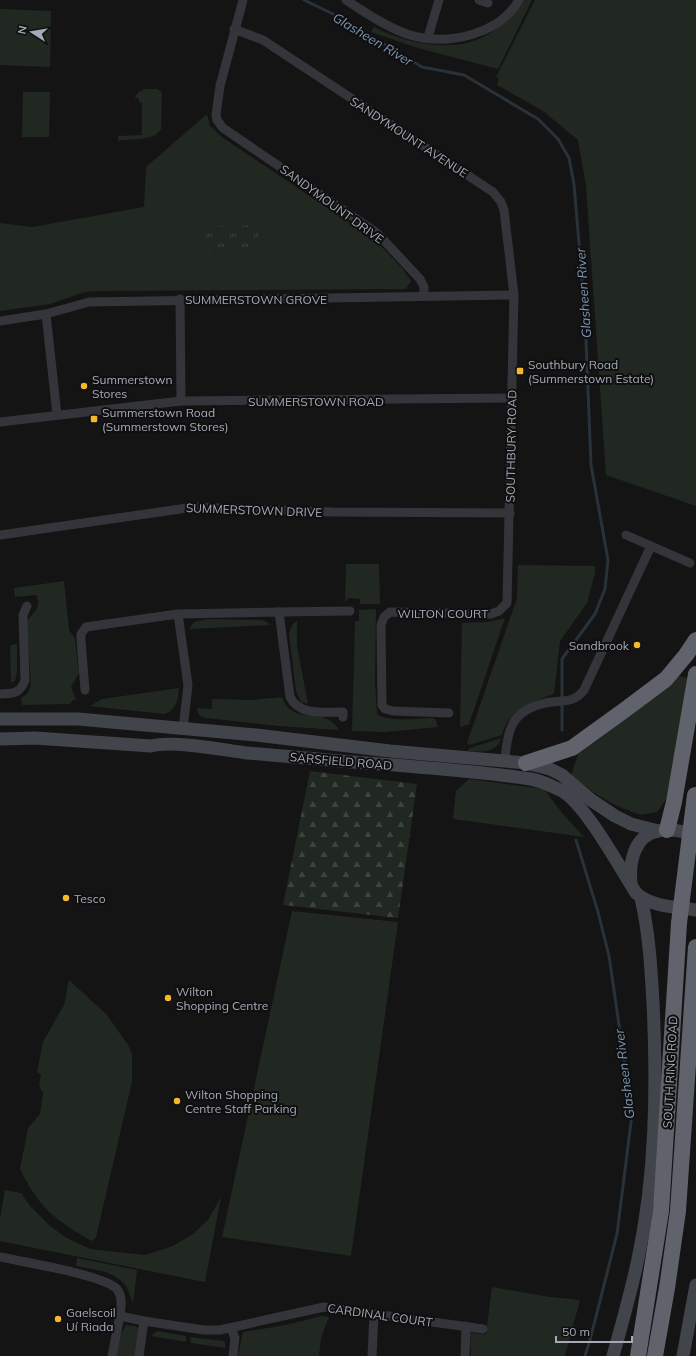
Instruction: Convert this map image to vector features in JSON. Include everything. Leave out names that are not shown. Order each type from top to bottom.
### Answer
[{"type":"highway","points":[[526,763],[572,748],[626,710],[666,679],[686,655],[696,640]]},
{"type":"highway","points":[[662,830],[674,802],[696,674]]},
{"type":"highway","name":"SOUTH RING ROAD","points":[[638,1356],[661,1211],[679,923],[695,791]]},
{"type":"highway","name":"SOUTH RING ROAD","points":[[655,1356],[668,1288],[678,1211],[696,947]]},
{"type":"main road","name":"SARSFIELD ROAD","points":[[0,719],[78,719],[264,736],[390,751],[526,763],[550,769],[562,776],[591,800],[632,824],[662,830],[696,834]]},
{"type":"main road","name":"SARSFIELD ROAD","points":[[0,739],[35,738],[151,746],[158,744],[180,745],[532,779],[563,792],[574,803],[598,833],[641,898]]},
{"type":"main road","points":[[631,885],[631,859],[638,844],[648,834],[662,830]]},
{"type":"main road","points":[[641,898],[656,903],[696,910]]},
{"type":"main road","points":[[613,1356],[638,1258],[646,1210],[656,1096],[650,962],[646,918],[641,898]]},
{"type":"main road","points":[[683,1356],[696,1285]]},
{"type":"street","points":[[234,29],[243,0]]},
{"type":"street","points":[[346,0],[394,28],[411,35],[444,39],[476,33],[501,20],[510,13],[519,0]]},
{"type":"street","points":[[428,37],[439,0]]},
{"type":"street","name":"SANDYMOUNT DRIVE","points":[[234,29],[220,86],[216,110],[217,120],[223,128],[377,233],[420,279],[424,287],[424,295]]},
{"type":"street","name":"SANDYMOUNT AVENUE","points":[[234,29],[263,40],[498,197],[504,210],[514,295]]},
{"type":"street","name":"SUMMERSTOWN GROVE","points":[[0,321],[46,314],[90,302],[180,299],[514,295]]},
{"type":"street","name":"SOUTHBURY ROAD","points":[[509,598],[514,295]]},
{"type":"street","points":[[180,299],[181,401]]},
{"type":"street","points":[[46,314],[57,415]]},
{"type":"street","name":"SUMMERSTOWN ROAD","points":[[0,422],[181,401],[512,398]]},
{"type":"street","name":"SUMMERSTOWN DRIVE","points":[[0,535],[194,507],[325,512],[510,513]]},
{"type":"street","points":[[626,535],[690,563]]},
{"type":"street","points":[[505,761],[508,735],[515,718],[533,707],[551,702],[570,701],[576,698],[584,690],[651,546]]},
{"type":"street","name":"WILTON COURT","points":[[449,713],[393,711],[385,709],[382,705],[382,621],[390,612],[491,614],[505,606],[509,598]]},
{"type":"street","points":[[0,694],[18,692],[23,688],[25,680],[23,615],[26,606]]},
{"type":"street","points":[[85,690],[80,640],[81,634],[86,627],[178,614],[350,611]]},
{"type":"street","points":[[278,612],[290,698],[293,703],[308,711],[343,712],[343,717]]},
{"type":"street","points":[[178,614],[188,685],[183,729]]},
{"type":"street","points":[[0,1257],[95,1278],[118,1290],[121,1297],[120,1316],[112,1356]]},
{"type":"street","name":"CARDINAL COURT","points":[[120,1316],[204,1330],[231,1328],[316,1307],[483,1329]]},
{"type":"street","points":[[372,1356],[374,1314]]},
{"type":"street","points":[[139,1356],[144,1321]]},
{"type":"street","points":[[465,1356],[466,1326]]},
{"type":"street","points":[[231,1328],[235,1338],[233,1356]]},
{"type":"green space","points":[[523,0],[532,0],[498,69],[418,48],[371,32],[374,27],[388,34],[421,43],[456,45],[488,35],[510,16]]},
{"type":"green space","points":[[535,0],[696,0],[696,506],[606,475],[586,186],[578,140],[543,111],[497,85],[499,79],[496,77]]},
{"type":"green space","points":[[0,9],[51,11],[50,67],[0,65]]},
{"type":"green space","points":[[143,89],[157,89],[162,92],[161,129],[153,136],[147,138],[118,141],[118,136],[142,135],[142,103],[139,102],[139,98],[135,98],[140,91],[143,91]]},
{"type":"green space","points":[[23,92],[50,92],[49,137],[22,137]]},
{"type":"green space","points":[[207,114],[210,126],[222,137],[375,240],[402,268],[411,281],[406,289],[99,291],[85,292],[50,304],[0,311],[0,223],[32,227],[144,207],[146,167]]},
{"type":"green space","points":[[259,225],[259,252],[206,254],[205,227]]},
{"type":"green space","points":[[346,564],[379,564],[380,604],[360,604],[360,599],[349,598],[345,602]]},
{"type":"green space","points":[[518,565],[595,566],[595,573],[587,603],[560,641],[554,694],[537,700],[515,713],[505,726],[502,735],[469,745],[467,743],[517,598]]},
{"type":"green space","points":[[64,581],[69,630],[75,639],[79,673],[71,687],[76,700],[73,700],[70,704],[22,705],[21,698],[27,694],[31,685],[27,622],[38,607],[38,599],[36,595],[15,597],[14,588]]},
{"type":"green space","points":[[376,609],[375,682],[377,714],[382,717],[396,719],[433,718],[436,720],[438,727],[385,732],[352,731],[355,621],[359,621],[359,610]]},
{"type":"green space","points":[[505,618],[469,724],[460,727],[462,623],[488,622]]},
{"type":"green space","points":[[207,619],[263,620],[271,625],[189,629],[194,622]]},
{"type":"green space","points":[[297,621],[297,646],[308,704],[301,702],[296,691],[289,633],[293,624]]},
{"type":"green space","points":[[17,644],[17,672],[15,681],[11,683],[10,645]]},
{"type":"green space","points":[[678,676],[690,678],[668,797],[657,812],[641,815],[617,806],[596,794],[571,775],[579,752]]},
{"type":"green space","points":[[179,688],[177,701],[174,708],[168,713],[164,714],[90,706],[102,699]]},
{"type":"green space","points":[[282,697],[287,706],[294,712],[326,718],[333,722],[339,730],[279,726],[206,718],[200,715],[197,708],[212,709],[212,699],[251,700]]},
{"type":"green space","points":[[501,738],[499,743],[492,749],[477,752],[467,751],[470,748]]},
{"type":"green space","points":[[310,771],[417,784],[398,918],[283,905]]},
{"type":"green space","points":[[469,779],[544,789],[562,813],[584,837],[453,819],[456,791]]},
{"type":"green space","points":[[292,911],[398,922],[351,1256],[222,1237]]},
{"type":"green space","points":[[69,980],[107,1015],[128,1045],[132,1054],[132,1082],[96,1237],[92,1241],[49,1212],[34,1194],[20,1169],[28,1128],[40,1114],[43,1093],[39,1086],[41,1074],[37,1072],[43,1042],[64,1005]]},
{"type":"green space","points":[[5,1190],[21,1193],[30,1206],[49,1225],[65,1237],[90,1249],[145,1255],[173,1246],[193,1234],[208,1220],[221,1197],[205,1282],[0,1241],[0,1219]]},
{"type":"green space","points":[[77,1258],[137,1270],[133,1304],[126,1286],[121,1281],[110,1274],[76,1266]]},
{"type":"green space","points":[[492,1287],[550,1297],[580,1300],[565,1356],[471,1356],[470,1333],[486,1334]]},
{"type":"green space","points":[[322,1316],[329,1317],[321,1338],[319,1356],[238,1356],[243,1332],[286,1325]]},
{"type":"green space","points":[[126,1325],[135,1326],[140,1330],[135,1356],[116,1356],[121,1334]]},
{"type":"green space","points":[[157,1331],[186,1336],[186,1342],[151,1336]]},
{"type":"green space","points":[[190,1337],[224,1341],[226,1348],[191,1343]]},
{"type":"waterway","name":"Glasheen River","points":[[304,0],[337,16],[422,67],[464,75],[538,119],[558,139],[569,158],[574,184],[585,315],[591,465],[608,560],[605,589],[595,614],[562,659],[562,730]]},
{"type":"waterway","name":"Glasheen River","points":[[576,840],[598,912],[609,956],[632,1114],[617,1234],[585,1356]]},
{"type":"place","name":"Southbury Road (Summerstown Estate)","points":[[520,371]]},
{"type":"place","name":"Summerstown Stores","points":[[84,386]]},
{"type":"place","name":"Summerstown Road (Summerstown Stores)","points":[[94,419]]},
{"type":"place","name":"Sandbrook","points":[[637,645]]},
{"type":"place","name":"Tesco","points":[[66,898]]},
{"type":"place","name":"Wilton Shopping Centre","points":[[168,998]]},
{"type":"place","name":"Wilton Shopping Centre Staff Parking","points":[[177,1101]]},
{"type":"place","name":"Gaelscoil Uí Riada","points":[[58,1319]]}]
